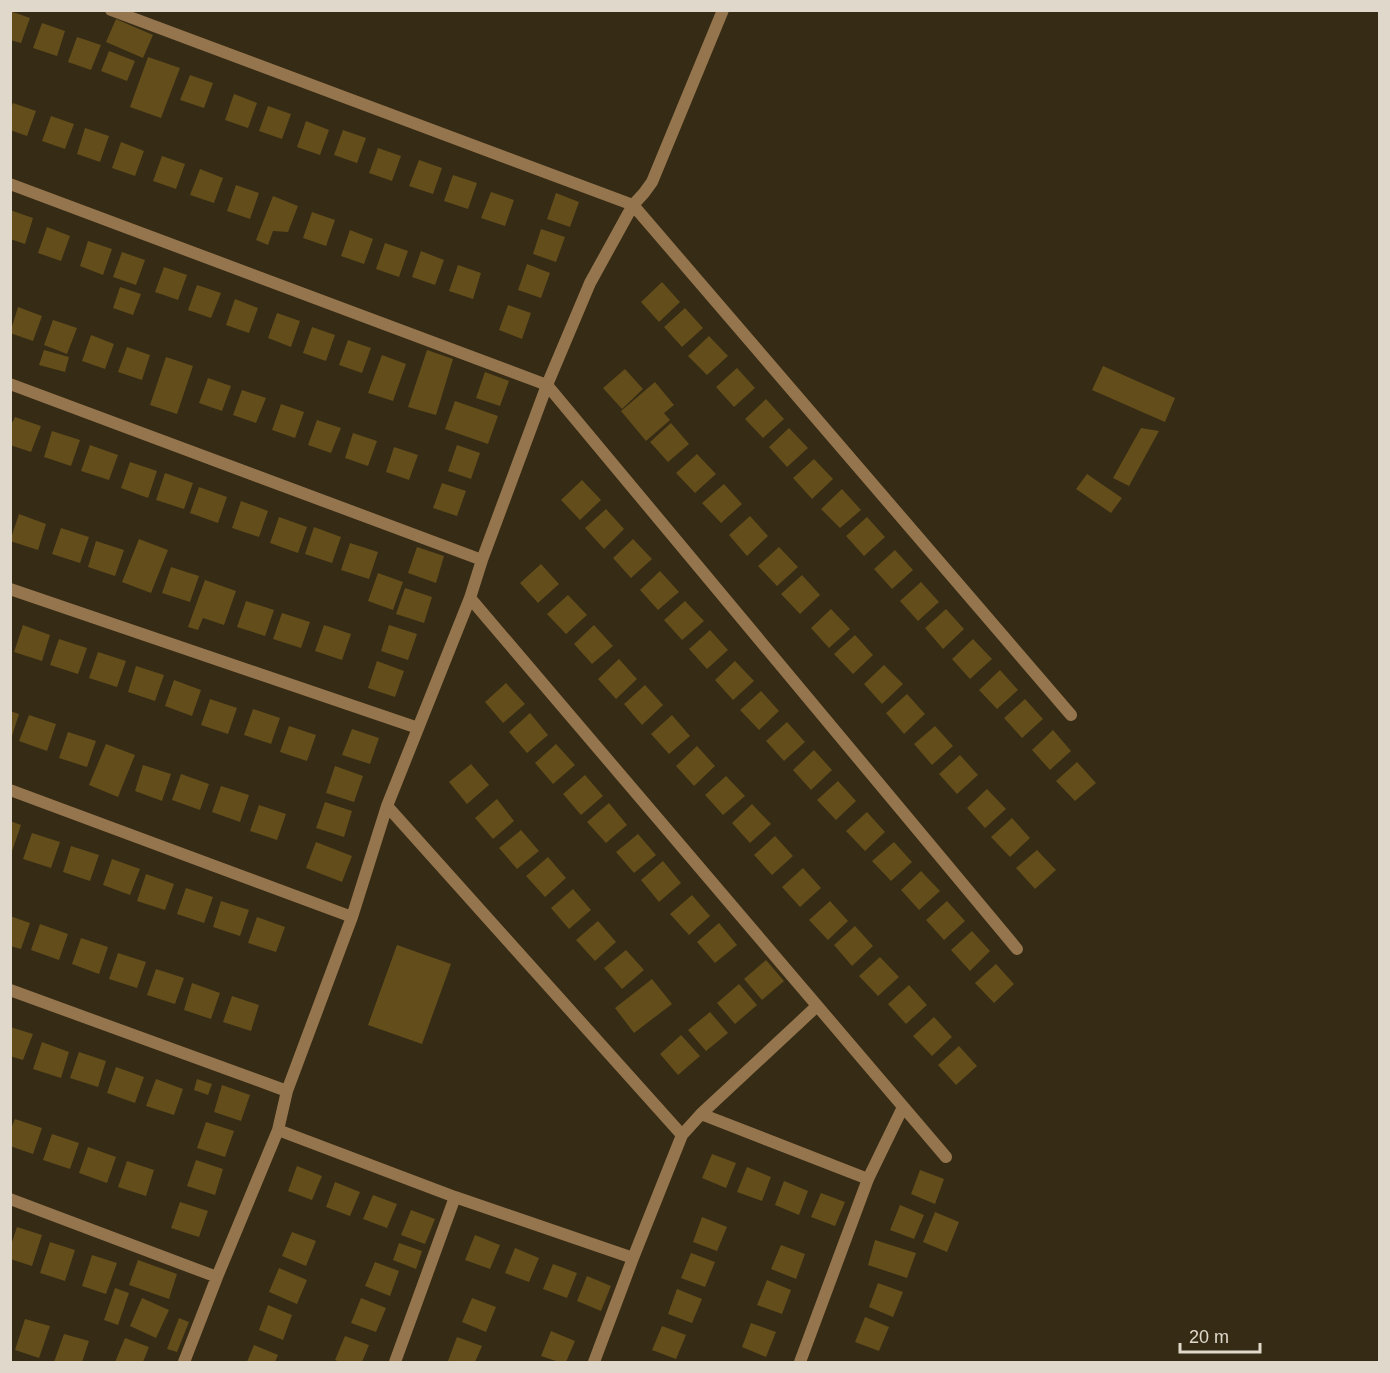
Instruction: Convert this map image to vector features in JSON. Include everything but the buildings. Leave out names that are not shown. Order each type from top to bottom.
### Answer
[{"type":"street","points":[[111,10],[633,205],[1071,715]]},
{"type":"street","points":[[184,1362],[278,1130],[287,1090],[352,917],[387,806],[470,598],[547,385],[590,283],[633,205],[652,182],[723,10]]},
{"type":"street","points":[[10,184],[547,385],[1017,948]]},
{"type":"street","points":[[10,384],[482,560]]},
{"type":"street","points":[[10,590],[418,728]]},
{"type":"street","points":[[470,598],[946,1157]]},
{"type":"street","points":[[10,790],[352,917]]},
{"type":"street","points":[[387,806],[682,1135]]},
{"type":"street","points":[[10,990],[287,1090]]},
{"type":"street","points":[[594,1362],[682,1135],[701,1114],[817,1006]]},
{"type":"street","points":[[800,1362],[868,1179],[903,1107]]},
{"type":"street","points":[[701,1114],[868,1179]]},
{"type":"street","points":[[278,1130],[455,1197],[633,1258]]},
{"type":"street","points":[[395,1362],[455,1197]]},
{"type":"street","points":[[10,1199],[217,1277]]}]
